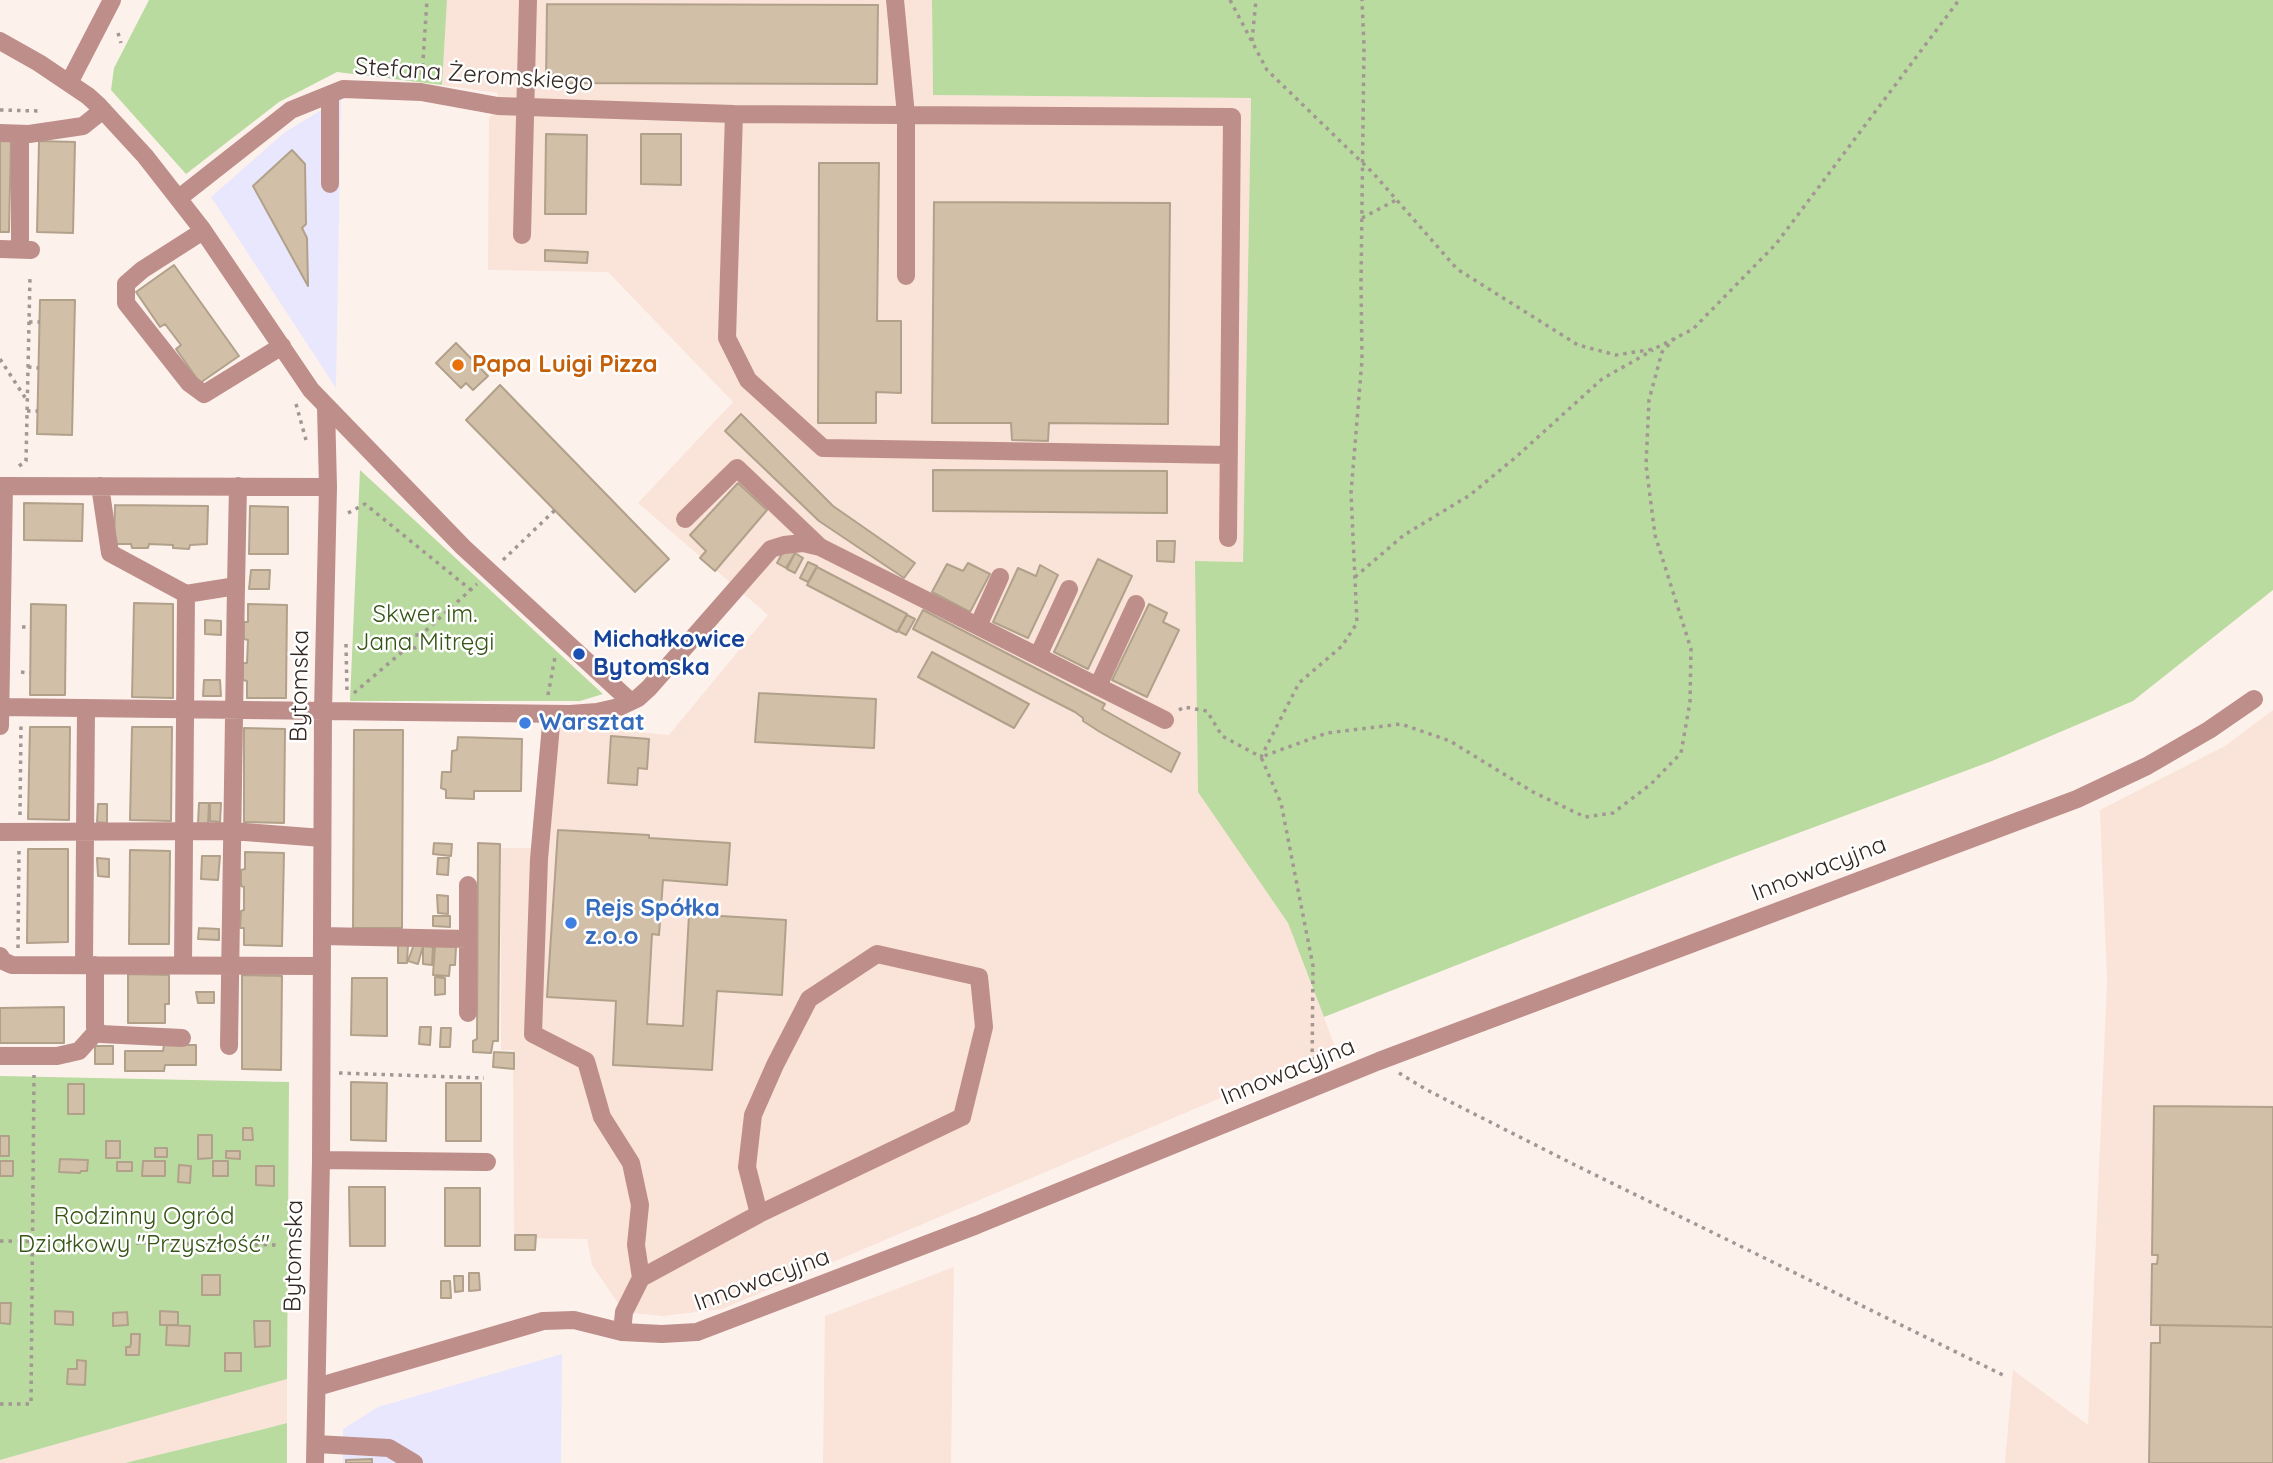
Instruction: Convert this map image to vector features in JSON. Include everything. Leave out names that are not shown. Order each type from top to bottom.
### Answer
[{"type":"street","points":[[68,83],[112,0]]},
{"type":"street","points":[[522,235],[528,0]]},
{"type":"street","points":[[895,0],[906,115],[906,276]]},
{"type":"street","points":[[0,41],[39,63],[88,96],[103,110],[145,156],[204,231],[326,407],[490,573],[630,701]]},
{"type":"street","name":"Stefana Żeromskiego","points":[[179,198],[291,110],[343,89],[421,92],[498,106],[734,114],[1232,117],[1229,455]]},
{"type":"street","points":[[330,95],[330,184]]},
{"type":"street","points":[[0,134],[83,126],[103,110]]},
{"type":"street","points":[[734,114],[727,338],[748,380],[823,448],[1229,455],[1228,538]]},
{"type":"street","points":[[0,249],[25,249],[20,134]]},
{"type":"street","points":[[204,231],[126,284],[126,303],[189,383],[204,394],[282,346]]},
{"type":"street","name":"Bytomska","points":[[315,1463],[321,1160],[323,711],[328,487],[326,407]]},
{"type":"street","points":[[685,519],[737,468],[820,547]]},
{"type":"street","points":[[0,726],[2,486],[328,487]]},
{"type":"street","points":[[100,486],[110,553],[186,593],[236,586]]},
{"type":"street","points":[[229,1046],[238,486]]},
{"type":"street","points":[[0,707],[548,714],[597,712],[619,707],[638,698],[649,688],[771,549],[803,543],[820,547],[1165,720]]},
{"type":"street","points":[[978,626],[1000,577]]},
{"type":"street","points":[[1038,656],[1069,589]]},
{"type":"street","points":[[183,965],[186,593]]},
{"type":"street","points":[[1098,686],[1136,604]]},
{"type":"street","name":"Innowacyjna","points":[[317,1387],[543,1321],[574,1320],[622,1332],[697,1332],[976,1225],[1379,1061],[2077,799],[2159,759],[2209,730],[2254,699]]},
{"type":"street","points":[[86,708],[85,832],[89,965],[95,1028],[101,1034],[182,1038]]},
{"type":"street","points":[[548,714],[539,859],[533,1034],[586,1061],[602,1117],[631,1163],[640,1205],[636,1245],[641,1278]]},
{"type":"street","points":[[0,832],[232,831],[322,838]]},
{"type":"street","points":[[468,885],[468,1013]]},
{"type":"street","points":[[322,936],[468,939]]},
{"type":"street","points":[[622,1332],[624,1312],[641,1278],[759,1214],[962,1117],[984,1027],[979,977],[877,954],[809,999],[753,1115],[747,1167],[759,1214]]},
{"type":"street","points":[[0,956],[3,961],[12,965],[321,965]]},
{"type":"street","points":[[0,1056],[57,1056],[79,1051],[97,1031]]},
{"type":"street","points":[[321,1160],[487,1162]]},
{"type":"street","points":[[316,1444],[389,1448],[414,1463]]},
{"type":"path","points":[[421,92],[427,0]]},
{"type":"path","points":[[1230,0],[1266,70],[1363,163],[1457,269],[1578,345],[1616,355],[1654,349]]},
{"type":"path","points":[[1252,43],[1256,0]]},
{"type":"path","points":[[1261,757],[1299,683],[1342,646],[1357,623],[1351,493],[1362,360],[1362,0]]},
{"type":"path","points":[[1355,577],[1404,535],[1470,495],[1602,379],[1693,329],[1776,244],[1959,0]]},
{"type":"path","points":[[1362,218],[1396,200]]},
{"type":"path","points":[[17,467],[26,461],[30,276]]},
{"type":"path","points":[[29,322],[40,322]]},
{"type":"path","points":[[1261,757],[1327,733],[1401,724],[1450,741],[1533,792],[1585,817],[1613,813],[1651,785],[1681,753],[1690,702],[1691,649],[1655,535],[1646,465],[1649,400],[1662,352],[1676,337]]},
{"type":"path","points":[[0,359],[27,401]]},
{"type":"path","points":[[28,367],[39,368]]},
{"type":"path","points":[[291,397],[297,406],[307,450]]},
{"type":"path","points":[[27,411],[38,411]]},
{"type":"path","points":[[344,514],[365,504],[471,590]]},
{"type":"path","points":[[409,646],[407,640],[411,635],[421,635],[555,510]]},
{"type":"path","points":[[16,627],[31,627]]},
{"type":"path","points":[[409,646],[415,648],[420,645],[423,640],[421,635]]},
{"type":"path","points":[[548,714],[559,636]]},
{"type":"path","points":[[346,638],[347,692],[354,692],[409,646]]},
{"type":"path","points":[[15,672],[30,673]]},
{"type":"path","points":[[1165,720],[1184,707],[1208,711],[1222,736],[1261,757],[1281,803],[1313,966],[1312,1088]]},
{"type":"path","points":[[1379,1061],[1427,1090],[1563,1159],[2005,1376]]},
{"type":"path","points":[[0,1404],[31,1404],[34,1073]]},
{"type":"path","points":[[338,1073],[484,1078]]},
{"type":"path","points":[[0,1241],[280,1245]]},
{"type":"shaded area","points":[[447,0],[932,0],[933,95],[1251,98],[1243,562],[1196,561],[1198,791],[1288,923],[1336,1049],[722,1309],[663,1316],[624,1312],[592,1265],[587,1239],[514,1238],[513,1050],[501,1050],[501,848],[534,848],[542,723],[669,735],[768,615],[638,503],[733,402],[608,272],[488,270],[489,118],[498,106],[498,93],[442,85]]},
{"type":"shaded area","points":[[341,98],[336,388],[211,197],[285,132]]},
{"type":"shaded area","points":[[2273,710],[2273,1463],[2005,1463],[2013,1370],[2088,1425],[2107,981],[2100,810],[2225,746]]},
{"type":"shaded area","points":[[954,1267],[951,1463],[823,1463],[825,1316]]},
{"type":"shaded area","points":[[562,1354],[561,1463],[343,1463],[343,1429],[378,1407]]},
{"type":"shaded area","points":[[287,1379],[287,1423],[125,1463],[0,1463],[0,1460]]},
{"type":"green space","points":[[149,0],[447,0],[442,85],[337,72],[279,102],[186,174],[111,90],[114,68]]},
{"type":"green space","points":[[932,0],[2273,0],[2273,590],[2133,701],[1992,761],[1723,861],[1324,1017],[1288,923],[1198,792],[1195,561],[1243,562],[1251,98],[933,95]]},
{"type":"green space","name":"Skwer im. Jana Mitręgi","points":[[360,470],[603,694],[580,701],[350,701]]},
{"type":"green space","name":"Rodzinny Ogród Działkowy \"Przyszłość\"","points":[[0,1076],[289,1082],[287,1379],[0,1460]]},
{"type":"green space","points":[[287,1423],[287,1463],[125,1463],[264,1429]]},
{"type":"building","points":[[547,4],[878,5],[877,84],[546,83]]},
{"type":"building","points":[[546,134],[587,135],[586,214],[545,214]]},
{"type":"building","points":[[641,134],[681,134],[681,185],[641,184]]},
{"type":"building","points":[[0,141],[11,141],[9,232],[0,232]]},
{"type":"building","points":[[39,141],[75,142],[73,233],[37,232]]},
{"type":"building","points":[[292,150],[305,164],[306,224],[302,228],[307,238],[308,286],[253,186]]},
{"type":"building","points":[[819,163],[879,163],[877,321],[901,321],[901,393],[876,392],[876,423],[818,423]]},
{"type":"building","points":[[934,202],[1170,203],[1168,424],[1049,423],[1048,441],[1012,440],[1011,423],[932,423]]},
{"type":"building","points":[[545,250],[588,252],[587,263],[545,261]]},
{"type":"building","points":[[174,265],[239,356],[200,383],[176,349],[181,345],[165,324],[160,327],[136,292]]},
{"type":"building","points":[[40,300],[75,300],[72,435],[37,434]]},
{"type":"building","name":"Papa Luigi Pizza","points":[[456,343],[488,376],[473,390],[466,383],[461,388],[436,363]]},
{"type":"building","points":[[500,385],[669,559],[635,592],[466,420]]},
{"type":"building","points":[[741,414],[833,506],[915,563],[904,578],[819,521],[725,431]]},
{"type":"building","points":[[933,470],[1167,471],[1167,513],[933,511]]},
{"type":"building","points":[[738,483],[767,510],[715,571],[700,558],[706,551],[690,535]]},
{"type":"building","points":[[24,503],[83,504],[82,541],[24,540]]},
{"type":"building","points":[[115,505],[208,506],[207,544],[190,545],[189,549],[173,548],[173,545],[149,544],[148,548],[132,548],[131,544],[114,544]]},
{"type":"building","points":[[250,506],[288,507],[288,554],[249,554]]},
{"type":"building","points":[[1157,541],[1175,541],[1174,562],[1157,561]]},
{"type":"building","points":[[785,548],[795,553],[786,568],[777,563]]},
{"type":"building","points":[[795,553],[803,558],[795,573],[787,569]]},
{"type":"building","points":[[1098,559],[1132,576],[1088,669],[1054,652]]},
{"type":"building","points":[[808,562],[817,566],[808,582],[800,578]]},
{"type":"building","points":[[968,563],[990,574],[970,612],[932,592],[947,564],[963,571]]},
{"type":"building","points":[[1040,565],[1058,575],[1028,638],[993,622],[1018,568],[1036,576]]},
{"type":"building","points":[[817,567],[907,614],[897,632],[807,585]]},
{"type":"building","points":[[251,570],[270,570],[269,589],[249,589]]},
{"type":"building","points":[[134,603],[173,604],[173,698],[132,697]]},
{"type":"building","points":[[31,604],[66,605],[65,695],[30,695]]},
{"type":"building","points":[[248,604],[287,605],[286,698],[247,698],[243,663],[247,663],[248,640],[244,639],[244,622],[248,622]]},
{"type":"building","points":[[1149,604],[1167,613],[1163,622],[1179,630],[1147,697],[1112,680]]},
{"type":"building","points":[[923,610],[1105,704],[1102,709],[1180,753],[1171,772],[1100,732],[1075,712],[913,629]]},
{"type":"building","points":[[907,615],[915,619],[906,635],[898,631]]},
{"type":"building","points":[[205,620],[221,621],[221,635],[205,634]]},
{"type":"building","points":[[932,652],[1029,704],[1014,728],[918,677]]},
{"type":"building","points":[[204,680],[220,680],[221,696],[203,696]]},
{"type":"building","points":[[759,693],[876,699],[874,748],[755,742]]},
{"type":"building","points":[[30,727],[70,727],[69,820],[28,819]]},
{"type":"building","points":[[132,727],[172,727],[171,821],[130,820]]},
{"type":"building","points":[[244,728],[285,729],[284,823],[244,822]]},
{"type":"building","points":[[354,730],[403,730],[402,928],[353,928]]},
{"type":"building","points":[[611,736],[649,739],[647,769],[638,768],[637,785],[608,783]]},
{"type":"building","points":[[458,737],[522,739],[521,791],[474,791],[474,799],[446,798],[446,790],[441,788],[442,772],[451,772],[452,751],[457,750]]},
{"type":"building","points":[[199,803],[209,803],[208,824],[198,824]]},
{"type":"building","points":[[210,803],[221,803],[220,822],[210,821]]},
{"type":"building","points":[[98,804],[107,804],[107,823],[97,822]]},
{"type":"building","points":[[558,830],[730,843],[727,885],[663,880],[659,935],[652,934],[647,1024],[683,1026],[689,914],[786,920],[782,995],[717,991],[712,1070],[613,1065],[616,1001],[547,997]]},
{"type":"building","points":[[434,843],[452,844],[451,856],[433,854]]},
{"type":"building","points":[[478,843],[500,844],[498,1041],[493,1041],[491,1053],[473,1052],[473,1041],[477,1039]]},
{"type":"building","points":[[28,849],[68,849],[68,942],[27,943]]},
{"type":"building","points":[[130,850],[170,851],[169,944],[129,944]]},
{"type":"building","points":[[245,852],[284,853],[282,946],[244,945],[244,928],[240,928],[241,911],[244,910],[241,870],[245,869]]},
{"type":"building","points":[[202,856],[220,856],[218,880],[201,879]]},
{"type":"building","points":[[97,858],[109,859],[109,877],[98,876]]},
{"type":"building","points":[[438,858],[449,858],[448,875],[437,874]]},
{"type":"building","points":[[437,895],[448,896],[448,914],[438,913]]},
{"type":"building","points":[[433,916],[450,916],[450,927],[433,926]]},
{"type":"building","points":[[199,928],[219,929],[219,940],[198,939]]},
{"type":"building","points":[[414,944],[423,946],[418,964],[408,961]]},
{"type":"building","points":[[398,945],[408,945],[407,963],[398,963]]},
{"type":"building","points":[[423,946],[433,947],[432,965],[423,964]]},
{"type":"building","points":[[435,946],[456,947],[455,965],[450,965],[449,976],[433,975]]},
{"type":"building","points":[[128,974],[169,975],[169,1004],[165,1004],[165,1023],[128,1023]]},
{"type":"building","points":[[242,975],[282,976],[281,1070],[242,1069]]},
{"type":"building","points":[[435,977],[445,978],[445,994],[435,995]]},
{"type":"building","points":[[352,978],[387,978],[387,1036],[351,1035]]},
{"type":"building","points":[[196,992],[214,992],[214,1003],[198,1003]]},
{"type":"building","points":[[64,1007],[64,1043],[0,1043],[0,1008]]},
{"type":"building","points":[[420,1027],[431,1027],[430,1045],[419,1044]]},
{"type":"building","points":[[441,1028],[451,1028],[450,1047],[440,1047]]},
{"type":"building","points":[[164,1045],[196,1045],[196,1065],[165,1065],[164,1071],[125,1071],[125,1051],[163,1051]]},
{"type":"building","points":[[95,1046],[113,1046],[113,1064],[95,1064]]},
{"type":"building","points":[[494,1052],[514,1053],[514,1069],[493,1067]]},
{"type":"building","points":[[351,1082],[387,1083],[386,1141],[351,1140]]},
{"type":"building","points":[[446,1083],[481,1083],[481,1141],[446,1141]]},
{"type":"building","points":[[68,1084],[84,1084],[84,1114],[68,1114]]},
{"type":"building","points":[[2154,1106],[2273,1107],[2273,1327],[2151,1325],[2152,1264],[2157,1264],[2158,1255],[2152,1255]]},
{"type":"building","points":[[243,1128],[252,1128],[253,1140],[243,1140]]},
{"type":"building","points":[[198,1135],[212,1135],[212,1158],[198,1159]]},
{"type":"building","points":[[0,1136],[9,1136],[9,1156],[0,1156]]},
{"type":"building","points":[[106,1141],[120,1141],[120,1158],[106,1158]]},
{"type":"building","points":[[155,1148],[167,1148],[167,1157],[155,1157]]},
{"type":"building","points":[[226,1151],[240,1151],[240,1159],[226,1158]]},
{"type":"building","points":[[60,1159],[88,1160],[87,1171],[59,1172]]},
{"type":"building","points":[[0,1161],[13,1161],[13,1176],[0,1176]]},
{"type":"building","points":[[143,1161],[165,1161],[165,1176],[142,1176]]},
{"type":"building","points":[[213,1161],[228,1161],[228,1176],[213,1176]]},
{"type":"building","points":[[117,1162],[132,1162],[132,1171],[117,1171]]},
{"type":"building","points":[[179,1165],[191,1166],[190,1183],[178,1182]]},
{"type":"building","points":[[256,1166],[274,1166],[274,1186],[256,1185]]},
{"type":"building","points":[[349,1187],[385,1187],[385,1246],[350,1246]]},
{"type":"building","points":[[445,1188],[480,1188],[480,1246],[445,1246]]},
{"type":"building","points":[[515,1235],[536,1235],[535,1250],[515,1250]]},
{"type":"building","points":[[469,1273],[479,1273],[480,1290],[469,1291]]},
{"type":"building","points":[[202,1275],[220,1275],[220,1295],[202,1295]]},
{"type":"building","points":[[454,1276],[463,1276],[463,1291],[455,1292]]},
{"type":"building","points":[[441,1281],[450,1281],[451,1298],[441,1298]]},
{"type":"building","points":[[0,1303],[11,1303],[10,1324],[0,1323]]},
{"type":"building","points":[[55,1311],[73,1312],[73,1325],[55,1324]]},
{"type":"building","points":[[160,1311],[178,1312],[178,1325],[160,1325]]},
{"type":"building","points":[[127,1312],[128,1325],[113,1326],[113,1313]]},
{"type":"building","points":[[254,1321],[270,1321],[270,1346],[255,1347]]},
{"type":"building","points":[[167,1325],[190,1326],[189,1346],[166,1345]]},
{"type":"building","points":[[2160,1325],[2273,1327],[2273,1463],[2149,1463],[2151,1343],[2160,1343]]},
{"type":"building","points":[[131,1334],[140,1334],[139,1355],[126,1355]]},
{"type":"building","points":[[225,1353],[241,1353],[241,1371],[225,1371]]},
{"type":"building","points":[[77,1360],[86,1361],[85,1385],[67,1384],[68,1369],[77,1369]]},
{"type":"building","points":[[372,1459],[372,1463],[346,1463],[346,1460]]},
{"type":"place","name":"Papa Luigi Pizza","points":[[458,365]]},
{"type":"place","name":"Michałkowice Bytomska","points":[[579,654]]},
{"type":"place","name":"Warsztat","points":[[525,723]]},
{"type":"place","name":"Rejs Spółka z.o.o","points":[[571,923]]}]
